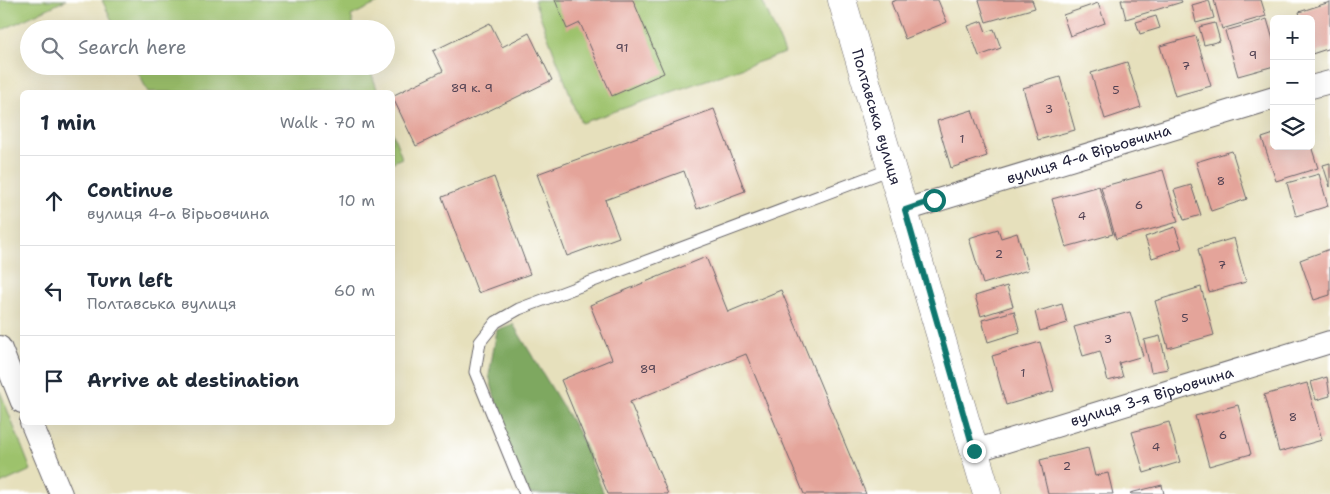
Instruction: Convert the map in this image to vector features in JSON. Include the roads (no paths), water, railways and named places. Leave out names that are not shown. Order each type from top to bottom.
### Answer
[{"type":"main road","name":"Полтавська вулиця","points":[[842,0],[893,168],[987,494]]},
{"type":"street","points":[[1315,86],[1330,82]]},
{"type":"street","name":"вулиця 4-а Вірьовчинa","points":[[905,210],[1270,99]]},
{"type":"street","name":"вулиця 3-я Вірьовчина","points":[[974,451],[1330,342]]},
{"type":"street","points":[[0,347],[20,397]]},
{"type":"street","points":[[32,425],[61,494]]},
{"type":"lane","points":[[525,494],[476,372],[480,342],[496,322],[519,309],[893,168]]}]
